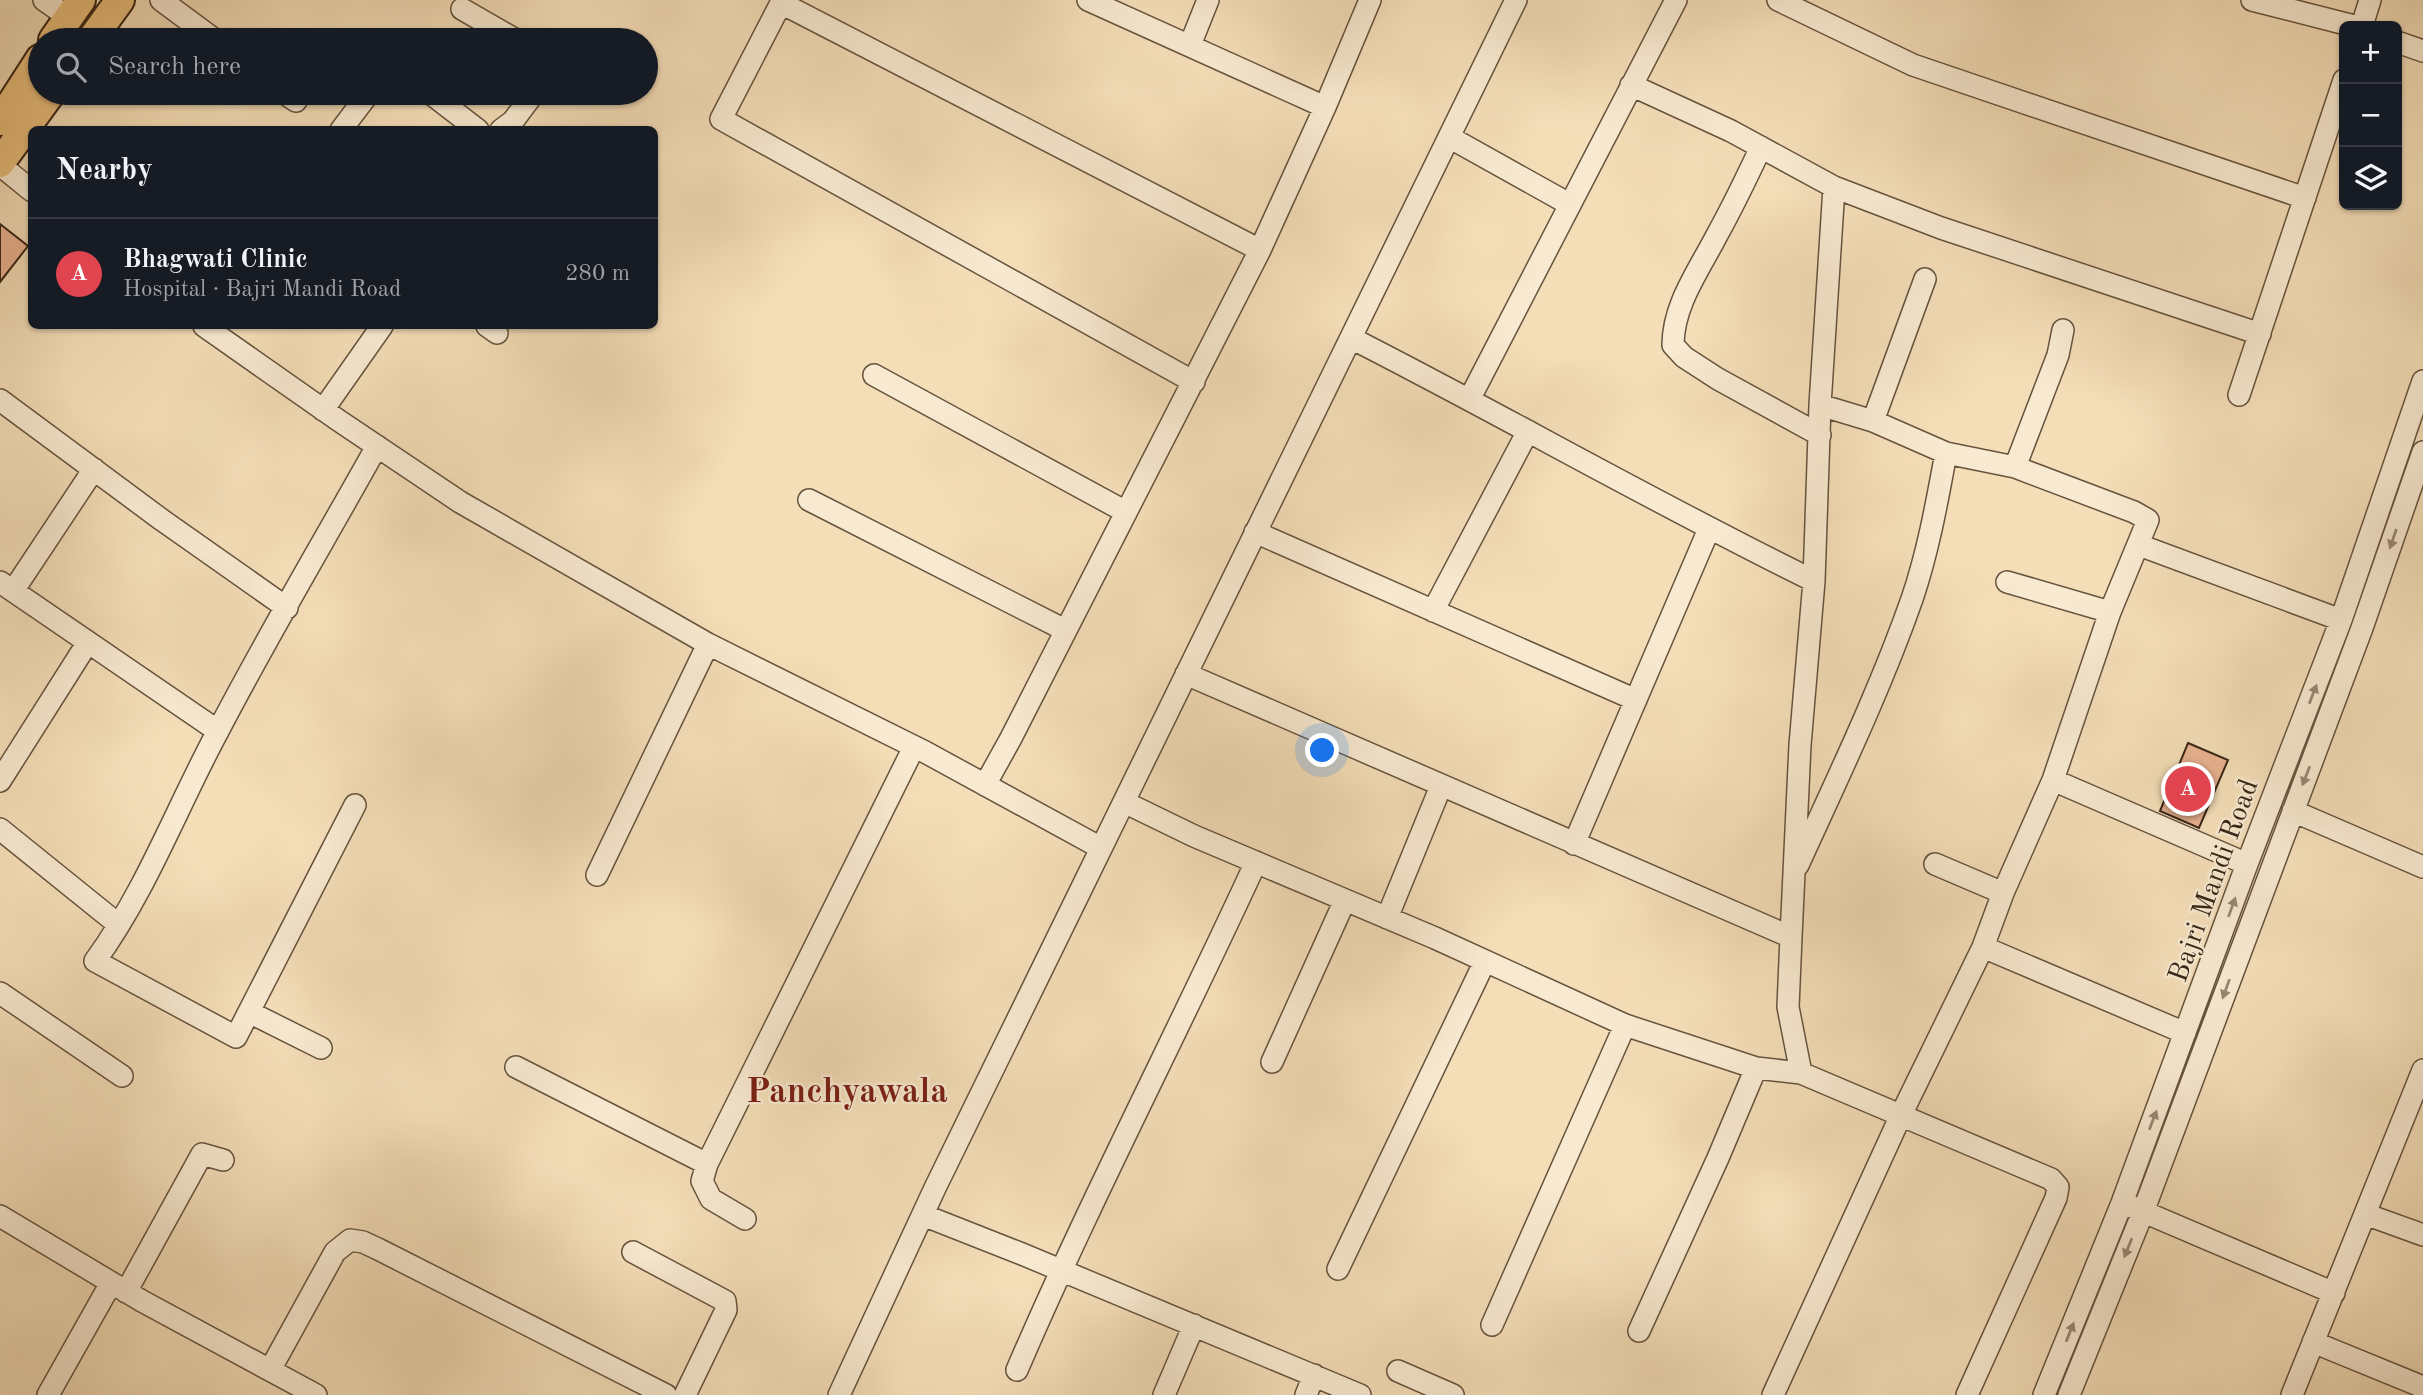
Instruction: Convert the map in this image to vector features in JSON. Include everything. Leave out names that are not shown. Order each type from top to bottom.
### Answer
[{"type":"main road","points":[[100,28],[120,0]]},
{"type":"main road","points":[[0,121],[28,78]]},
{"type":"main road","points":[[0,164],[42,105]]},
{"type":"street","points":[[44,0],[67,19]]},
{"type":"street","points":[[162,0],[199,28]]},
{"type":"street","points":[[1088,0],[1325,107]]},
{"type":"street","points":[[1190,46],[1208,0]]},
{"type":"street","points":[[985,785],[1261,250],[1370,0]]},
{"type":"street","points":[[839,1395],[1101,848],[1516,0]]},
{"type":"street","points":[[1470,398],[1676,0]]},
{"type":"street","points":[[1778,0],[1913,65],[2305,198]]},
{"type":"street","points":[[2252,0],[2339,22]]},
{"type":"street","points":[[2364,21],[2370,0]]},
{"type":"street","points":[[1194,382],[721,119],[781,3],[1261,250]]},
{"type":"street","points":[[462,9],[495,28]]},
{"type":"street","points":[[2402,44],[2423,51]]},
{"type":"street","points":[[2239,395],[2343,84]]},
{"type":"street","points":[[1631,85],[1834,187],[1941,228],[2260,334]]},
{"type":"street","points":[[344,126],[360,105]]},
{"type":"street","points":[[446,105],[473,126]]},
{"type":"street","points":[[507,126],[525,105]]},
{"type":"street","points":[[1449,137],[1570,204]]},
{"type":"street","points":[[1761,148],[1684,298],[1673,326],[1673,345],[1684,357],[1718,379],[1820,435]]},
{"type":"street","points":[[0,164],[28,188]]},
{"type":"street","points":[[1801,1073],[1788,1007],[1800,746],[1814,581],[1820,405],[1834,187]]},
{"type":"street","points":[[1873,421],[1925,279]]},
{"type":"street","points":[[208,329],[460,502],[708,644],[914,747],[1101,848]]},
{"type":"street","points":[[323,410],[380,329]]},
{"type":"street","points":[[2015,467],[2058,355],[2063,330]]},
{"type":"street","points":[[1351,338],[1470,398],[1709,529],[1814,581]]},
{"type":"street","points":[[874,375],[1126,512]]},
{"type":"street","name":"Bajri Mandi Road","points":[[2044,1395],[2122,1203],[2247,864],[2341,620],[2423,381]]},
{"type":"street","points":[[0,400],[287,608]]},
{"type":"street","points":[[1773,1395],[1901,1115],[1983,947],[2003,893],[2053,780],[2110,612],[2140,545],[2148,520],[2015,467],[1947,453],[1873,421],[1820,405]]},
{"type":"street","points":[[1433,611],[1528,431]]},
{"type":"street","points":[[355,805],[236,1037],[95,961],[119,925],[153,863],[218,731],[377,446]]},
{"type":"street","points":[[2069,1395],[2143,1212],[2362,628],[2423,452]]},
{"type":"street","points":[[1793,876],[1854,742],[1912,598],[1947,453]]},
{"type":"street","points":[[94,470],[6,586],[218,731]]},
{"type":"street","points":[[809,500],[1065,630]]},
{"type":"street","points":[[1574,844],[1709,529]]},
{"type":"street","points":[[1255,532],[1636,699]]},
{"type":"street","points":[[2140,545],[2341,620]]},
{"type":"street","points":[[2007,582],[2110,612]]},
{"type":"street","points":[[0,781],[88,642]]},
{"type":"street","points":[[597,875],[708,644]]},
{"type":"street","points":[[1186,674],[1791,937]]},
{"type":"street","points":[[745,1219],[710,1199],[702,1181],[707,1164],[914,747]]},
{"type":"street","points":[[2053,780],[2247,864]]},
{"type":"street","points":[[1387,918],[1441,786]]},
{"type":"street","points":[[1124,802],[1485,961],[1625,1026],[1756,1068],[1801,1073],[2051,1179],[2058,1187],[2056,1198],[1967,1395]]},
{"type":"street","points":[[2293,811],[2423,867]]},
{"type":"street","points":[[0,829],[119,925]]},
{"type":"street","points":[[1017,1370],[1060,1269],[1256,862]]},
{"type":"street","points":[[1935,864],[2003,893]]},
{"type":"street","points":[[1272,1062],[1345,900]]},
{"type":"street","points":[[1983,947],[2185,1033]]},
{"type":"street","points":[[1338,1269],[1485,961]]},
{"type":"street","points":[[0,993],[122,1076]]},
{"type":"street","points":[[249,1012],[321,1048]]},
{"type":"street","points":[[1492,1325],[1625,1026]]},
{"type":"street","points":[[516,1067],[707,1164]]},
{"type":"street","points":[[1639,1331],[1756,1068]]},
{"type":"street","points":[[2292,1395],[2423,1070]]},
{"type":"street","points":[[47,1395],[202,1154],[223,1160]]},
{"type":"street","points":[[2122,1203],[2334,1293]]},
{"type":"street","points":[[2365,1214],[2423,1236]]},
{"type":"street","points":[[923,1215],[1060,1269],[1360,1395]]},
{"type":"street","points":[[0,1216],[118,1287],[316,1395]]},
{"type":"street","points":[[270,1370],[335,1252],[350,1240],[378,1249],[666,1395]]},
{"type":"street","points":[[633,1252],[725,1301],[726,1310],[685,1395]]},
{"type":"street","points":[[1164,1395],[1194,1325]]},
{"type":"street","points":[[2314,1342],[2423,1387]]},
{"type":"street","points":[[1398,1371],[1444,1393]]},
{"type":"street","points":[[1306,1395],[1314,1375]]},
{"type":"building","points":[[0,224],[28,246],[0,282]]},
{"type":"building","points":[[2188,743],[2228,760],[2199,828],[2160,811]]},
{"type":"place","name":"Bhagwati Clinic","points":[[2188,789]]},
{"type":"district","name":"Panchyawala","points":[[847,1090]]}]
